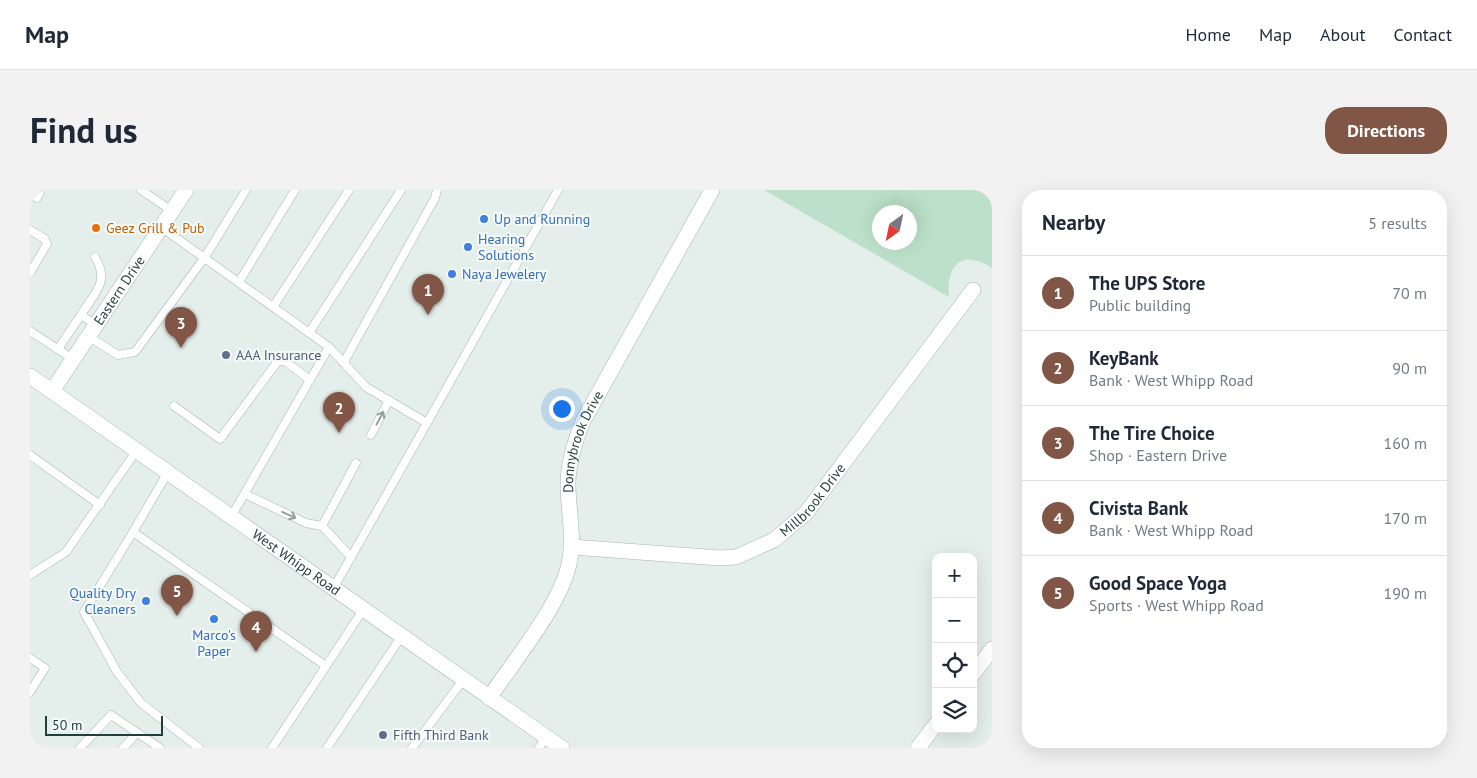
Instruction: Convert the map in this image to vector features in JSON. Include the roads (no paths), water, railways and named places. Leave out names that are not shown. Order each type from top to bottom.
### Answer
[{"type":"street","name":"Eastern Drive","points":[[52,391],[186,190]]},
{"type":"street","name":"Donnybrook Drive","points":[[488,698],[554,601],[563,583],[572,547],[568,483],[576,440],[588,412],[712,190]]},
{"type":"street","name":"Millbrook Drive","points":[[572,547],[720,558],[750,552],[774,540],[791,528],[810,508],[972,290]]},
{"type":"street","name":"West Whipp Road","points":[[30,376],[463,680],[542,742],[562,748]]},
{"type":"street","points":[[977,669],[992,649]]},
{"type":"street","points":[[918,748],[932,729]]},
{"type":"lane","points":[[37,198],[42,190]]},
{"type":"lane","points":[[141,190],[172,212]]},
{"type":"lane","points":[[81,315],[92,331],[118,355],[135,352],[205,257],[246,190]]},
{"type":"lane","points":[[239,282],[295,190]]},
{"type":"lane","points":[[273,307],[349,190]]},
{"type":"lane","points":[[310,333],[401,190]]},
{"type":"lane","points":[[344,362],[435,198],[437,190]]},
{"type":"lane","points":[[333,589],[558,190]]},
{"type":"lane","points":[[161,228],[205,257],[329,347],[366,386],[427,423]]},
{"type":"lane","points":[[30,230],[45,239],[47,244],[30,273]]},
{"type":"lane","points":[[58,349],[103,280],[103,270],[95,258]]},
{"type":"lane","points":[[30,331],[73,359]]},
{"type":"lane","points":[[231,517],[329,347]]},
{"type":"lane","points":[[174,406],[220,439],[278,361],[285,361],[310,380]]},
{"type":"lane","points":[[371,435],[389,400]]},
{"type":"lane","points":[[30,575],[66,552],[137,450]]},
{"type":"lane","points":[[30,455],[100,505]]},
{"type":"lane","points":[[322,526],[356,463]]},
{"type":"lane","points":[[168,472],[84,612],[117,672],[141,703],[199,748]]},
{"type":"lane","points":[[245,494],[306,523],[322,526],[351,557]]},
{"type":"lane","points":[[133,532],[326,666]]},
{"type":"lane","points":[[272,748],[363,610]]},
{"type":"lane","points":[[327,748],[401,637]]},
{"type":"lane","points":[[30,658],[45,668],[30,692]]},
{"type":"lane","points":[[412,748],[463,680]]},
{"type":"lane","points":[[80,748],[111,715],[160,748]]},
{"type":"lane","points":[[123,748],[137,733]]},
{"type":"place","name":"Up and Running","points":[[484,219]]},
{"type":"place","name":"Geez Grill & Pub","points":[[96,228]]},
{"type":"place","name":"Hearing Solutions","points":[[468,247]]},
{"type":"place","name":"Naya Jewelery","points":[[452,274]]},
{"type":"place","name":"The UPS Store","points":[[428,315]]},
{"type":"place","name":"The Tire Choice","points":[[181,348]]},
{"type":"place","name":"AAA Insurance","points":[[226,355]]},
{"type":"place","name":"KeyBank","points":[[339,433]]},
{"type":"place","name":"Quality Dry Cleaners","points":[[146,601]]},
{"type":"place","name":"Good Space Yoga","points":[[177,616]]},
{"type":"place","name":"Marco's Paper","points":[[214,619]]},
{"type":"place","name":"Civista Bank","points":[[256,652]]},
{"type":"place","name":"Fifth Third Bank","points":[[383,735]]}]
